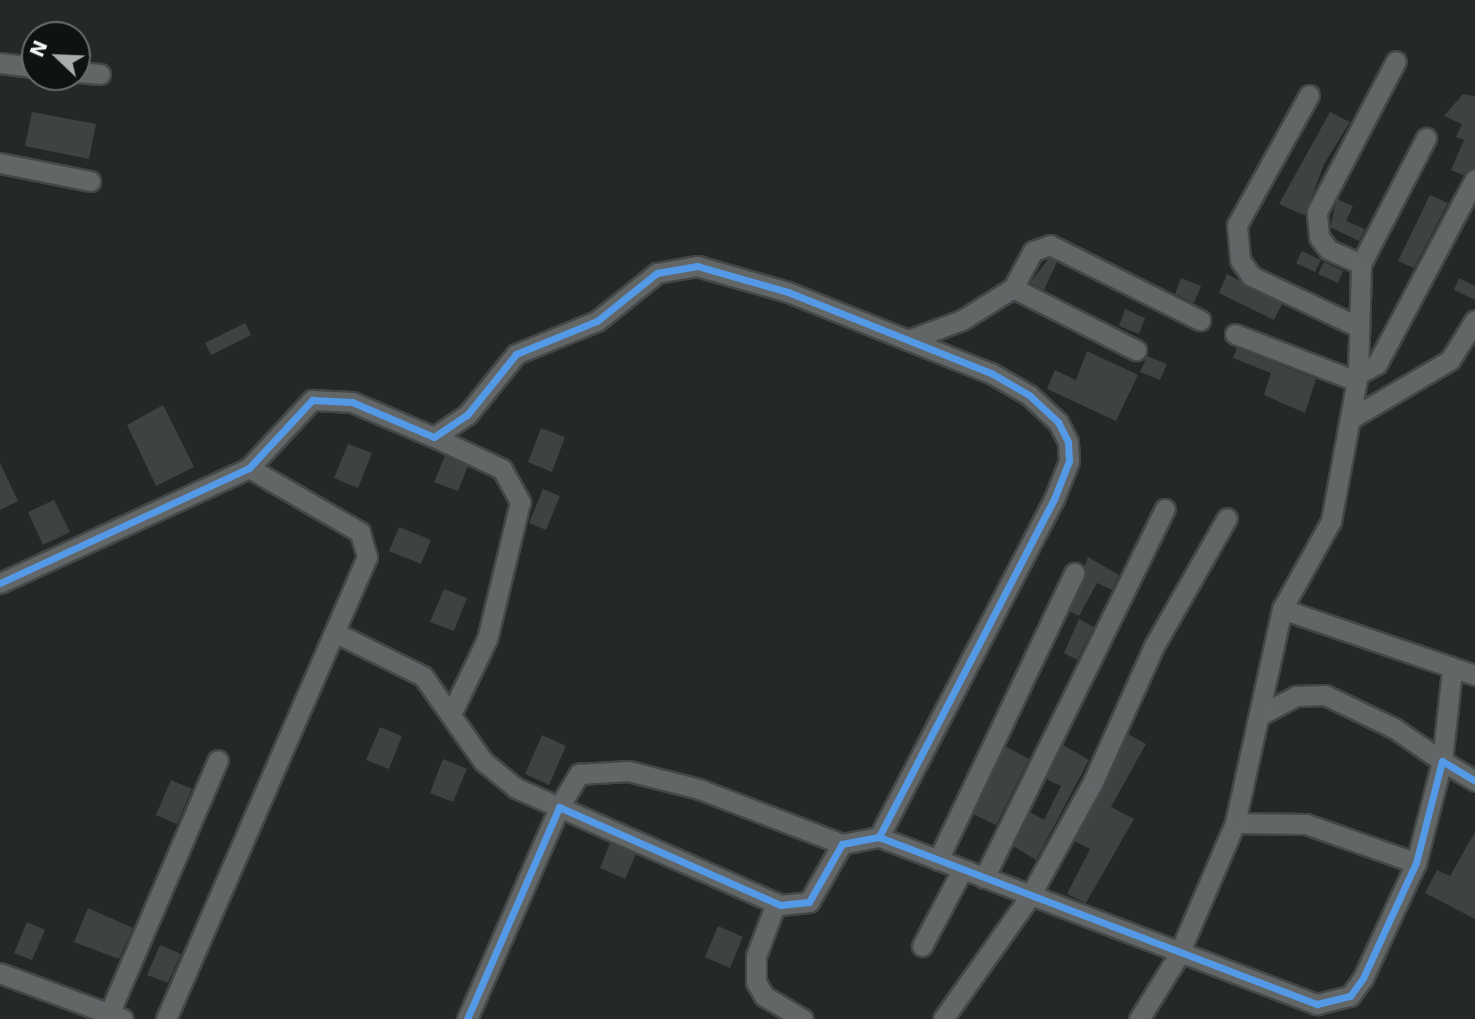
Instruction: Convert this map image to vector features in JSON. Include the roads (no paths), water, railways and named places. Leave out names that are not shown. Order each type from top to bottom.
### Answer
[{"type":"street","points":[[1361,264],[1328,249],[1319,237],[1317,212],[1396,61]]},
{"type":"street","points":[[0,63],[21,65]]},
{"type":"street","points":[[91,73],[100,74]]},
{"type":"street","points":[[1309,95],[1237,225],[1238,250],[1251,276],[1359,327]]},
{"type":"street","points":[[1139,1019],[1178,956],[1236,823],[1282,609],[1331,521],[1357,377],[1361,264],[1426,138]]},
{"type":"street","points":[[0,163],[90,181]]},
{"type":"street","points":[[1357,377],[1377,364],[1475,179]]},
{"type":"street","points":[[908,340],[962,320],[1013,288],[1033,251],[1050,245],[1200,320]]},
{"type":"street","points":[[434,437],[467,415],[516,354],[597,321],[657,272],[677,267],[697,266],[788,292],[908,340],[1028,395],[1058,422],[1069,461],[879,836]]},
{"type":"street","points":[[1013,288],[1136,350]]},
{"type":"street","points":[[1350,419],[1450,360],[1475,320]]},
{"type":"street","points":[[1235,334],[1357,377]]},
{"type":"street","points":[[0,583],[249,468],[312,400],[352,402],[502,469],[520,502],[487,639],[452,712]]},
{"type":"street","points":[[166,1019],[365,568],[366,538],[249,468]]},
{"type":"street","points":[[984,878],[1165,509]]},
{"type":"street","points":[[943,1019],[1030,897],[1093,782],[1154,646],[1227,518]]},
{"type":"street","points":[[938,860],[1074,573]]},
{"type":"street","points":[[1282,609],[1452,670],[1475,675]]},
{"type":"street","points":[[336,633],[423,676],[452,712],[483,761],[516,788],[776,903],[809,902],[842,844]]},
{"type":"street","points":[[467,1019],[559,807],[579,774],[628,771],[699,789],[842,844],[879,836],[1178,956],[1317,1004],[1350,996],[1416,863],[1442,761],[1452,670]]},
{"type":"street","points":[[1260,715],[1296,696],[1325,695],[1394,728],[1475,781]]},
{"type":"street","points":[[0,973],[116,1016],[218,760]]},
{"type":"street","points":[[1236,823],[1306,824],[1416,863]]},
{"type":"street","points":[[922,946],[962,870]]},
{"type":"street","points":[[776,903],[756,956],[756,982],[764,996],[803,1019]]}]
